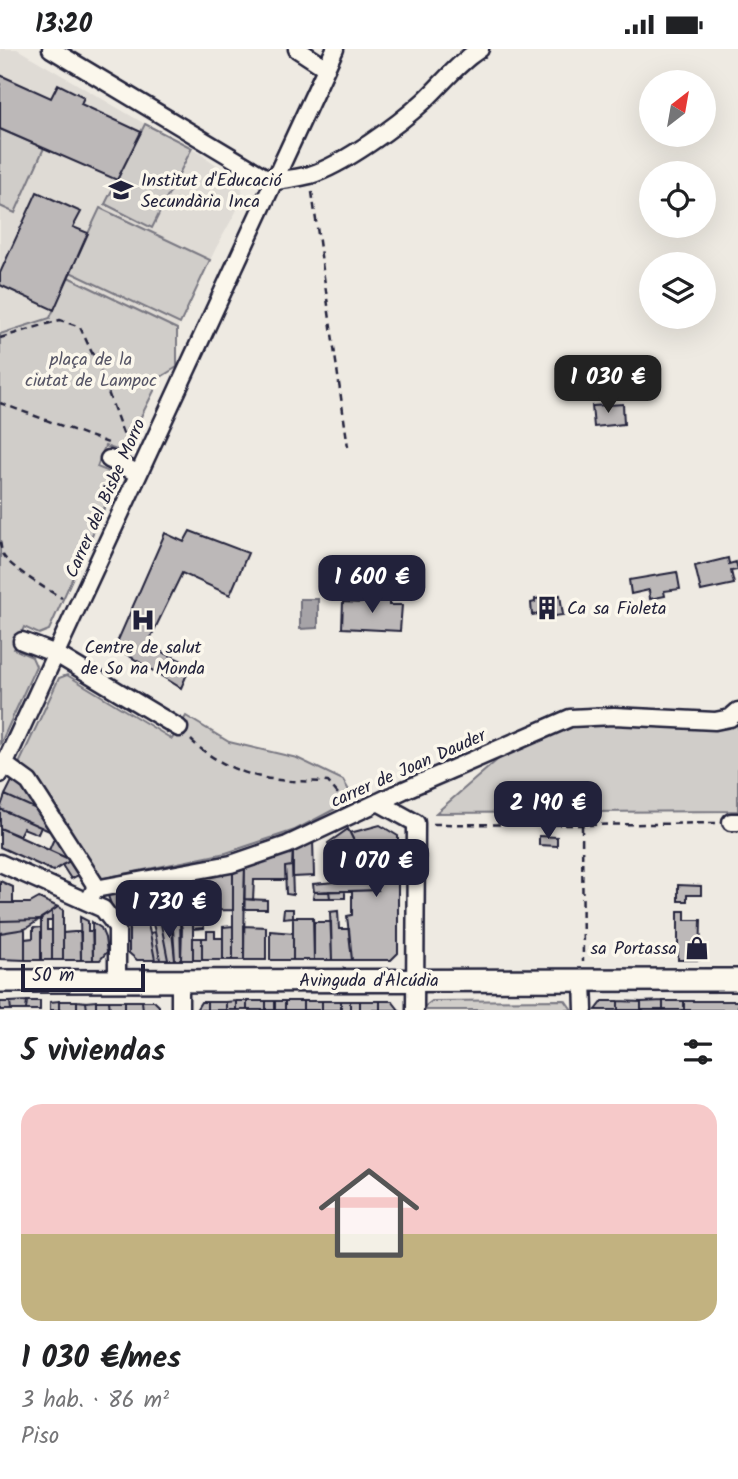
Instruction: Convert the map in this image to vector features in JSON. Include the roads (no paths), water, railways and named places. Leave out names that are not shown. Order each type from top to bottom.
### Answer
[{"type":"street","points":[[51,49],[272,182],[310,175],[328,168],[376,138],[423,102],[466,58],[480,49]]},
{"type":"street","points":[[297,49],[326,68]]},
{"type":"street","name":"Carrer del Bisbe Morro","points":[[1,767],[56,654],[137,473],[335,49]]},
{"type":"street","points":[[112,452],[137,473]]},
{"type":"street","points":[[22,641],[56,654],[179,728]]},
{"type":"street","name":"carrer de Joan Dauder","points":[[92,895],[231,864],[287,845],[570,718],[614,716],[715,721],[730,718],[738,711]]},
{"type":"street","points":[[1,767],[29,782],[94,883],[92,895]]},
{"type":"street","points":[[378,802],[416,823],[415,1010]]},
{"type":"street","points":[[0,863],[92,895],[117,927],[117,980]]},
{"type":"street","points":[[180,980],[180,1010]]},
{"type":"street","points":[[583,980],[584,1010]]},
{"type":"street","name":"Avinguda d'Alcúdia","points":[[0,981],[738,980]]},
{"type":"place","name":"Institut d'Educació Secundària Inca","points":[[121,190]]},
{"type":"place","name":"Ca sa Fioleta","points":[[547,608]]},
{"type":"place","name":"Centre de salut de So na Monda","points":[[143,620]]},
{"type":"place","name":"sa Portassa","points":[[697,948]]},
{"type":"park label","name":"plaça de la ciutat de Lampoc","points":[[91,370]]}]
